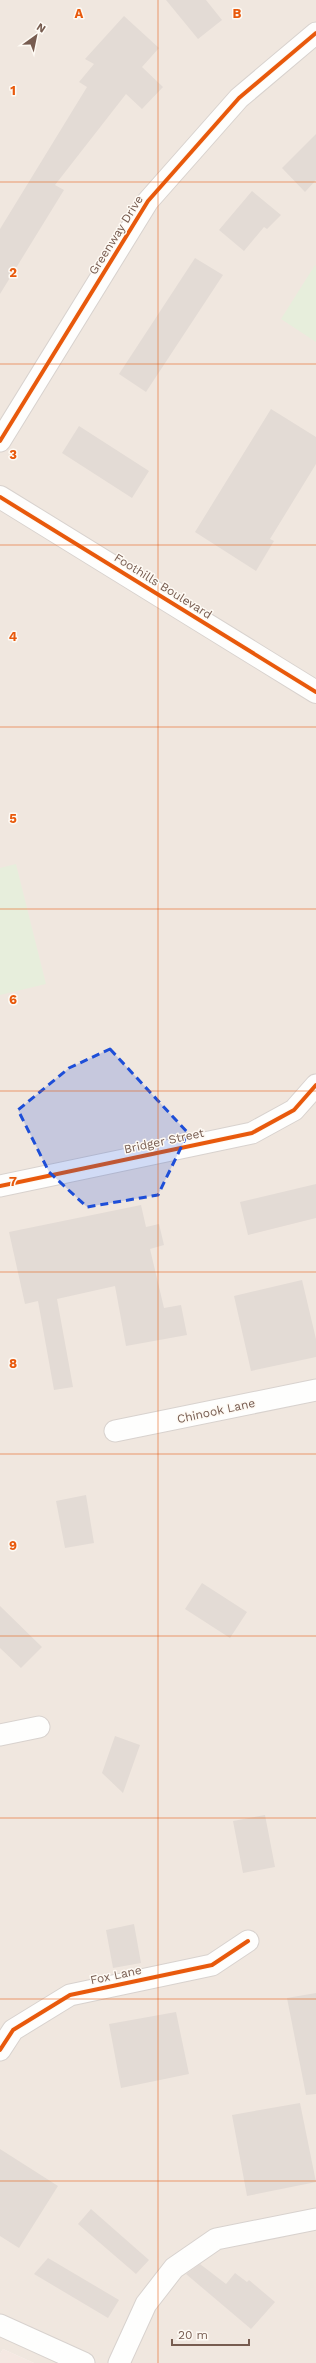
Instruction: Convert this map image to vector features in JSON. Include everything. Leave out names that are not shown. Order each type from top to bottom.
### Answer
[{"type":"street","name":"Greenway Drive","points":[[0,441],[148,201],[239,98],[316,33]]},
{"type":"street","name":"Foothills Boulevard","points":[[0,497],[316,692]]},
{"type":"street","name":"Bridger Street","points":[[0,1186],[252,1133],[294,1110],[316,1085]]},
{"type":"street","name":"Chinook Lane","points":[[115,1431],[316,1390]]},
{"type":"street","points":[[0,1735],[39,1727]]},
{"type":"street","name":"Fox Lane","points":[[0,2050],[13,2030],[70,1995],[212,1965],[248,1941]]},
{"type":"street","points":[[119,2363],[146,2304],[174,2268],[216,2239],[316,2219]]},
{"type":"street","points":[[0,2325],[84,2363]]},
{"type":"highlighted area","points":[[110,1049],[188,1133],[158,1195],[87,1207],[49,1172],[18,1110],[69,1068]]},
{"type":"shaded area","points":[[0,0],[316,0],[316,2363],[34,2363],[3,2349],[0,2354]]},
{"type":"shaded area","points":[[3,2349],[34,2363],[0,2363],[0,2354]]},
{"type":"green space","points":[[315,265],[316,266],[316,342],[281,319]]},
{"type":"green space","points":[[16,864],[46,984],[0,995],[0,868]]},
{"type":"building","points":[[166,0],[206,0],[222,20],[198,39]]},
{"type":"building","points":[[124,16],[159,48],[142,67],[163,87],[142,109],[126,94],[55,185],[64,190],[0,294],[0,229],[87,87],[79,82],[94,64],[85,59]]},
{"type":"building","points":[[316,134],[316,180],[305,192],[282,168]]},
{"type":"building","points":[[252,191],[281,215],[267,229],[264,227],[244,251],[219,230]]},
{"type":"building","points":[[195,258],[223,275],[146,392],[119,374]]},
{"type":"building","points":[[271,409],[316,437],[316,464],[270,539],[274,541],[256,571],[195,532]]},
{"type":"building","points":[[79,426],[149,471],[132,498],[62,453]]},
{"type":"building","points":[[316,1184],[316,1218],[248,1235],[240,1202]]},
{"type":"building","points":[[141,1205],[146,1227],[159,1224],[164,1245],[150,1249],[164,1308],[181,1305],[187,1335],[126,1346],[115,1286],[57,1299],[73,1387],[54,1390],[38,1301],[25,1304],[9,1232]]},
{"type":"building","points":[[302,1280],[316,1339],[316,1357],[251,1371],[234,1296]]},
{"type":"building","points":[[86,1495],[94,1543],[65,1548],[56,1501]]},
{"type":"building","points":[[202,1583],[247,1612],[230,1638],[185,1609]]},
{"type":"building","points":[[0,1606],[42,1647],[21,1668],[0,1648]]},
{"type":"building","points":[[115,1736],[140,1745],[123,1793],[102,1773]]},
{"type":"building","points":[[265,1815],[275,1867],[243,1873],[233,1821]]},
{"type":"building","points":[[134,1924],[141,1963],[113,1968],[106,1930]]},
{"type":"building","points":[[316,1993],[316,2094],[306,2095],[287,1998]]},
{"type":"building","points":[[176,2012],[189,2074],[121,2088],[109,2024]]},
{"type":"building","points":[[300,2103],[316,2182],[247,2196],[232,2115]]},
{"type":"building","points":[[0,2149],[58,2186],[19,2248],[0,2236]]},
{"type":"building","points":[[91,2209],[149,2260],[136,2274],[78,2224]]},
{"type":"building","points":[[48,2258],[119,2300],[108,2318],[34,2274]]},
{"type":"building","points":[[200,2264],[226,2284],[235,2273],[247,2282],[249,2280],[275,2302],[251,2329],[186,2274]]},
{"type":"cycle path","points":[[0,441],[148,201],[239,98],[316,33]]},
{"type":"cycle path","points":[[0,497],[316,692]]},
{"type":"cycle path","points":[[0,1186],[252,1133],[294,1110],[316,1085]]},
{"type":"cycle path","points":[[0,2050],[13,2030],[70,1995],[212,1965],[248,1941]]}]
